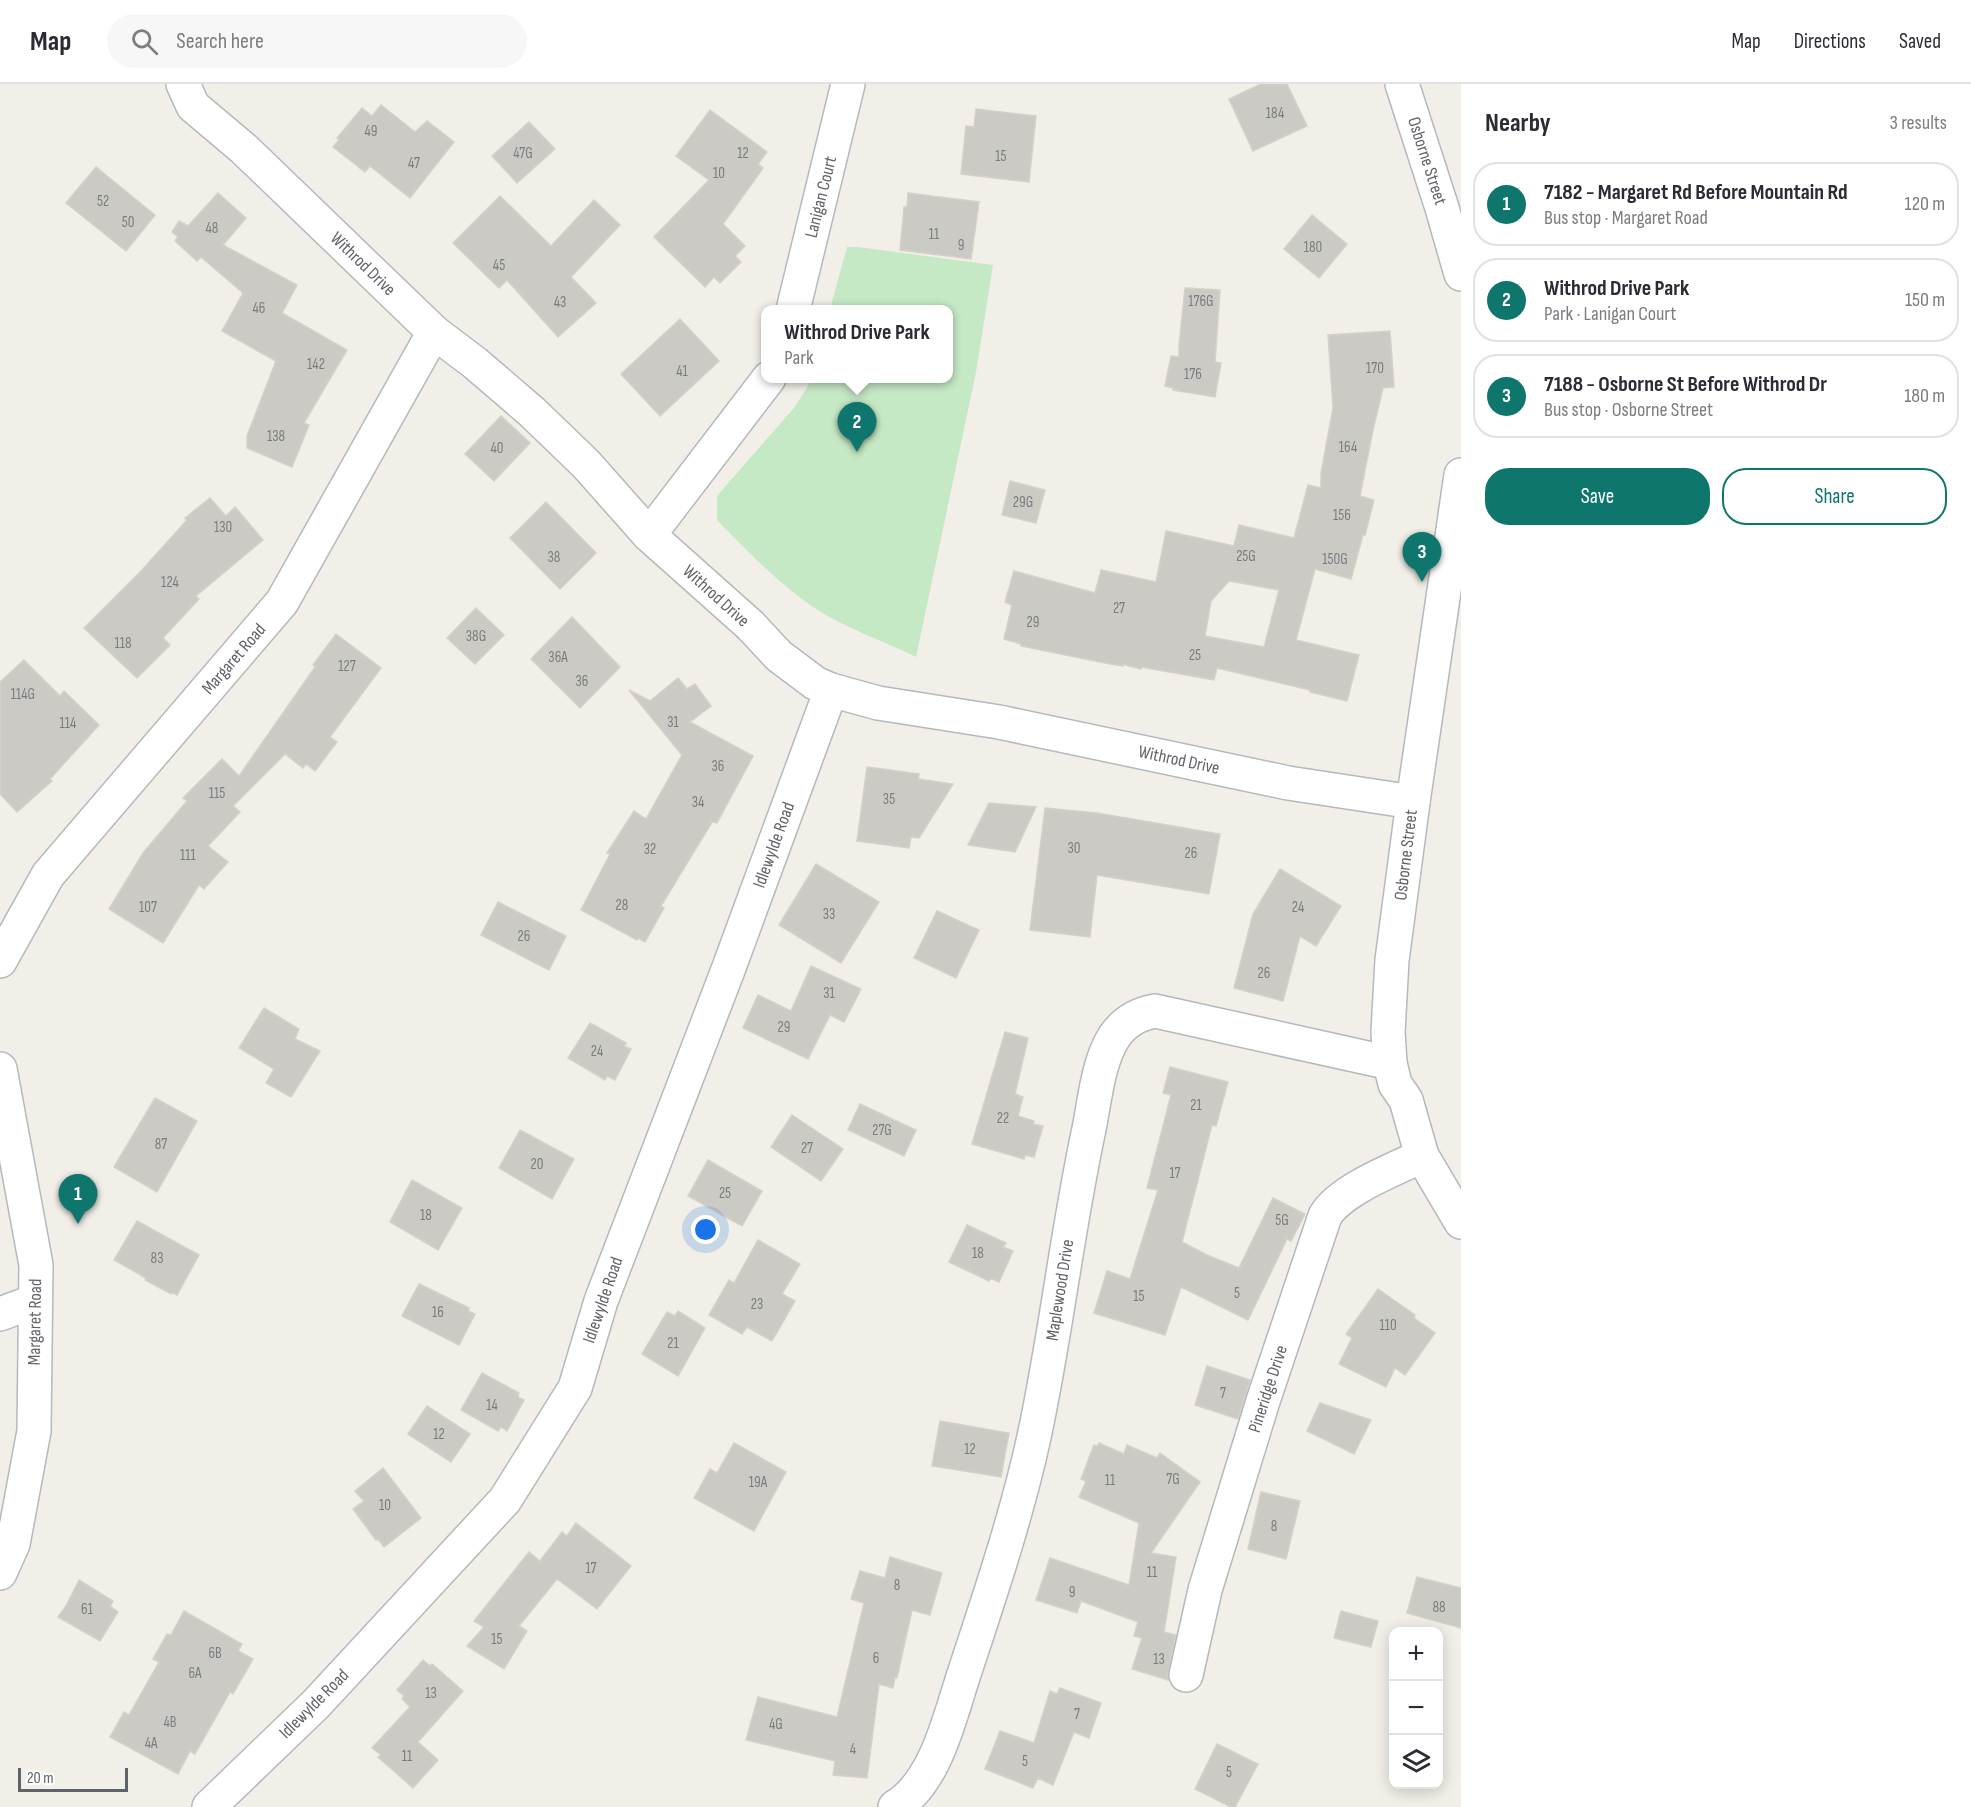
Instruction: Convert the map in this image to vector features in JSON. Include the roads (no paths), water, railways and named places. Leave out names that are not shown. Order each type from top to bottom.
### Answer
[{"type":"street","name":"Withrod Drive","points":[[183,84],[194,106],[244,149],[434,332],[475,363],[532,412],[586,464],[649,536],[750,625],[779,656],[815,683],[831,690],[878,703],[999,722],[1288,783],[1413,802]]},
{"type":"street","name":"Lanigan Court","points":[[794,305],[848,84]]},
{"type":"street","name":"Osborne Street","points":[[1402,84],[1461,274]]},
{"type":"street","name":"Margaret Road","points":[[0,961],[48,875],[282,602],[434,332]]},
{"type":"street","points":[[649,536],[765,383]]},
{"type":"street","name":"Osborne Street","points":[[1461,474],[1392,960],[1388,1032],[1390,1063],[1395,1084],[1406,1100],[1422,1156],[1461,1222]]},
{"type":"street","name":"Idlewylde Road","points":[[209,1807],[316,1704],[505,1500],[575,1388],[601,1301],[728,970],[831,690]]},
{"type":"street","name":"Maplewood Drive","points":[[895,1807],[914,1792],[920,1784],[940,1743],[1012,1528],[1034,1438],[1080,1173],[1103,1065],[1114,1038],[1133,1018],[1155,1011],[1390,1063]]},
{"type":"street","name":"Margaret Road","points":[[0,1069],[36,1265],[34,1431],[13,1544],[0,1573]]},
{"type":"street","name":"Pineridge Drive","points":[[1186,1676],[1205,1590],[1263,1401],[1325,1216],[1329,1208],[1345,1195],[1422,1156]]},
{"type":"street","points":[[0,1314],[35,1300]]},
{"type":"place","name":"Withrod Drive Park","points":[[857,452]]},
{"type":"place","name":"7188 - Osborne St Before Withrod Dr","points":[[1422,582]]},
{"type":"place","name":"7182 - Margaret Rd Before Mountain Rd","points":[[78,1224]]}]
